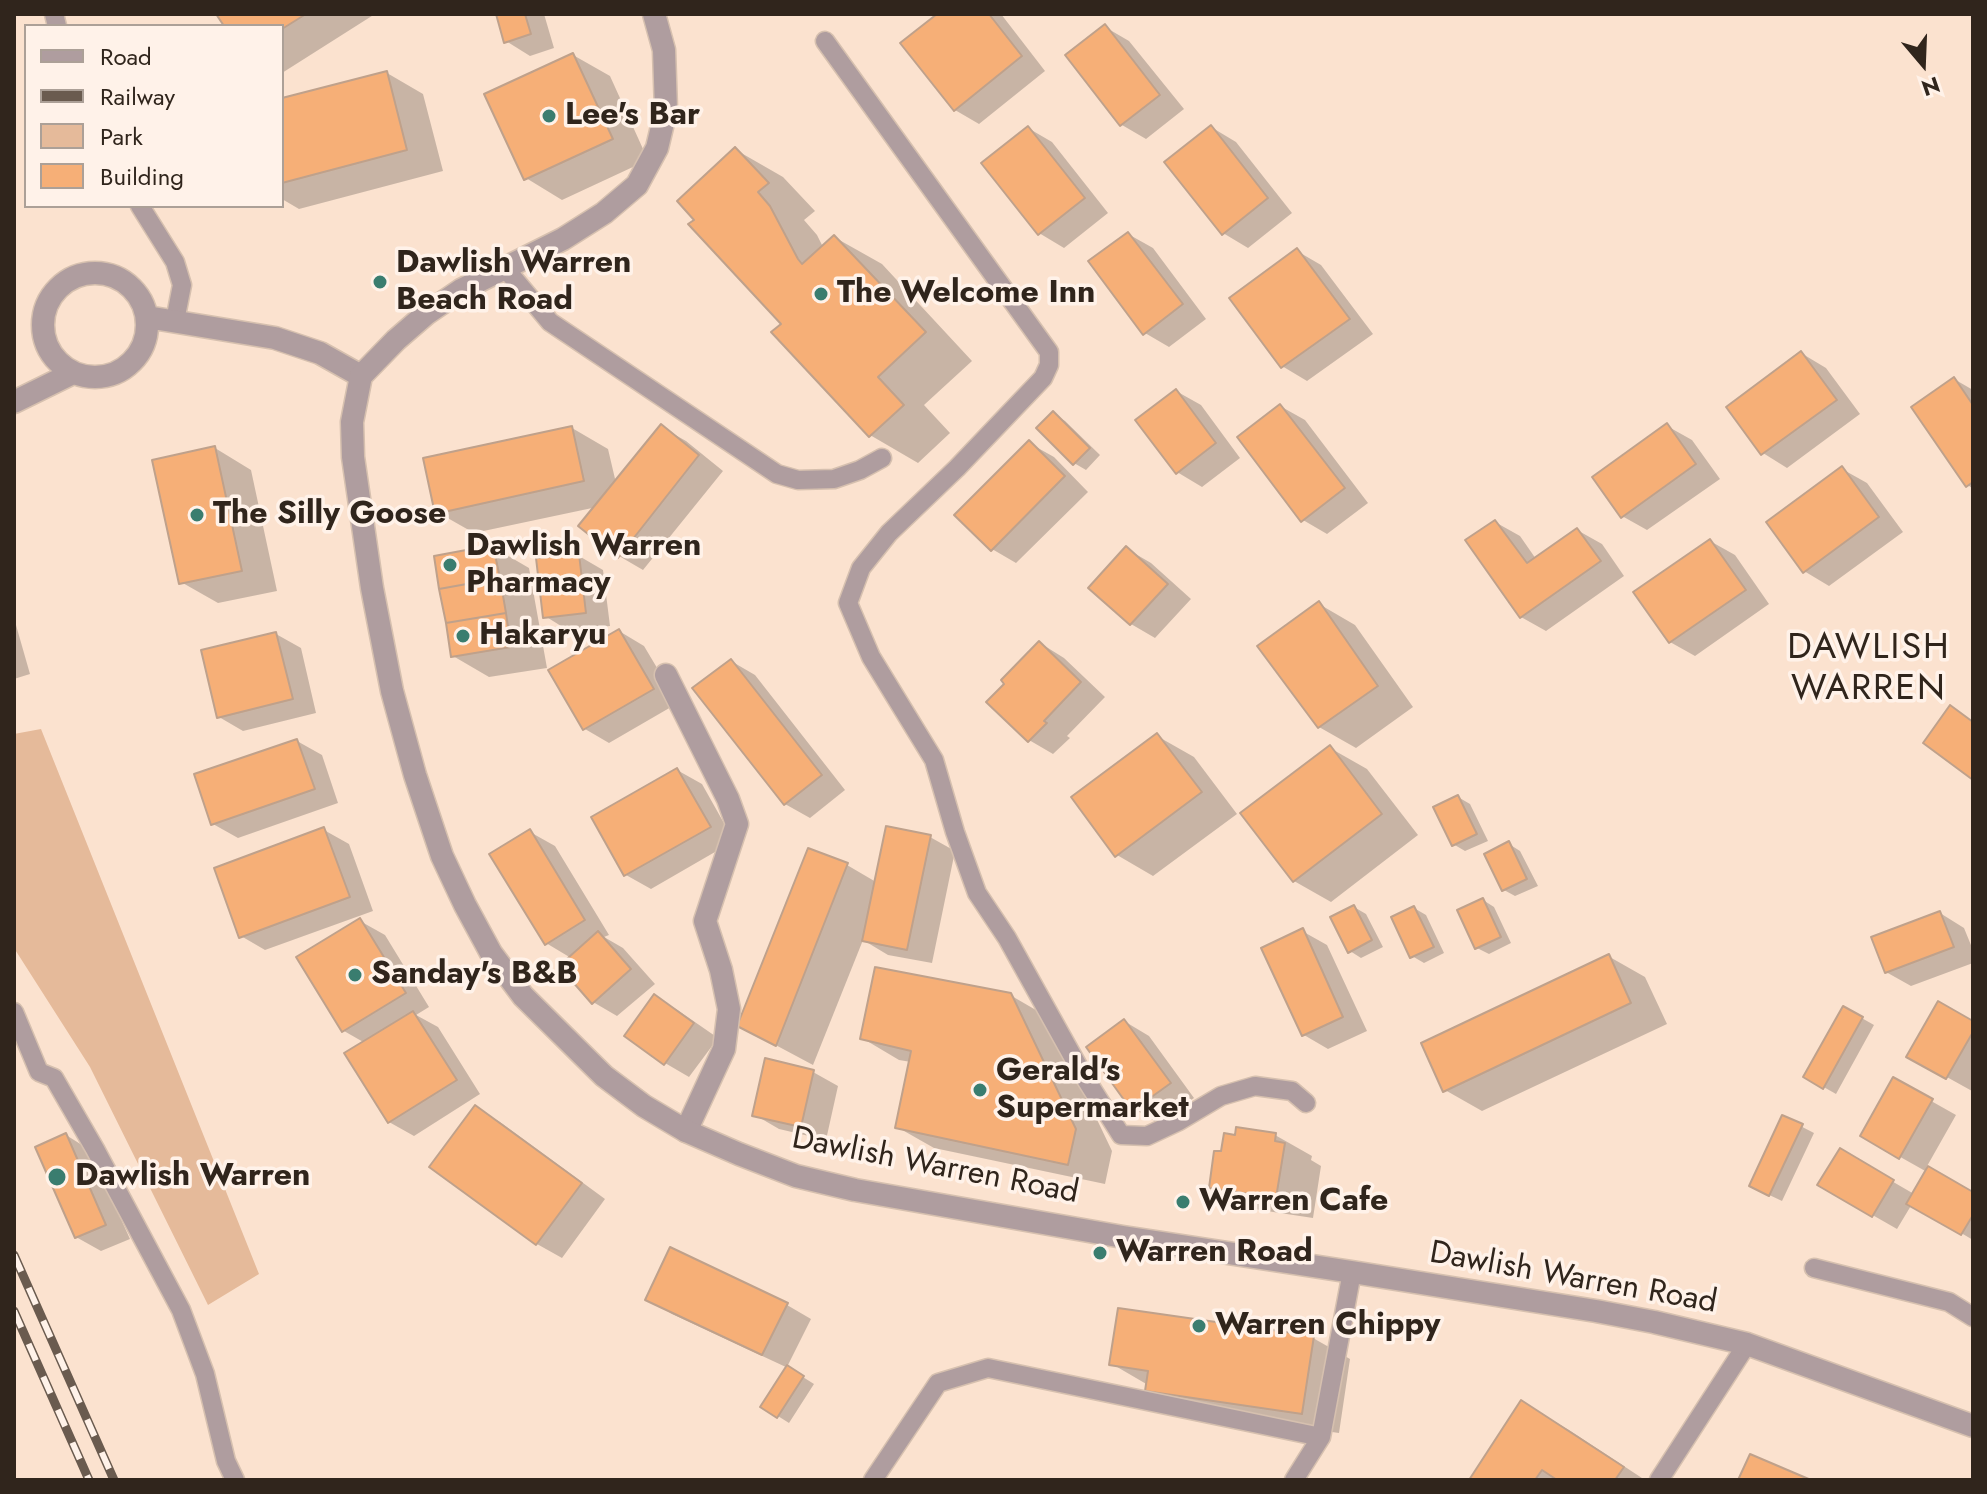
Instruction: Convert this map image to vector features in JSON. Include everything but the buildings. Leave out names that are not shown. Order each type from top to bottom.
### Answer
[{"type":"street","points":[[147,317],[275,338],[320,353],[361,376],[426,314],[461,290],[563,239],[604,213],[637,185],[657,148],[666,110],[664,50],[654,14]]},
{"type":"street","points":[[93,273],[111,275],[130,286],[141,299],[147,317],[147,335],[141,353],[125,368],[109,376],[90,378],[73,373],[58,363],[44,338],[43,320],[51,298],[75,277],[93,273]]},
{"type":"street","points":[[14,402],[73,373]]},
{"type":"street","name":"Dawlish Warren Road","points":[[361,376],[352,422],[353,457],[372,588],[396,705],[442,856],[491,953],[523,996],[604,1076],[644,1106],[686,1131],[796,1176],[855,1190],[1123,1237],[1596,1311],[1747,1344],[1973,1426]]},
{"type":"street","points":[[666,675],[728,799],[737,824],[705,921],[721,970],[729,1009],[724,1049],[686,1131]]},
{"type":"lane","points":[[825,41],[1049,352],[1049,365],[1043,378],[957,468],[889,533],[861,568],[848,603],[871,657],[934,760],[977,893],[1007,938],[1082,1073],[1121,1135],[1147,1136],[1221,1096],[1255,1086],[1292,1091],[1306,1103]]},
{"type":"lane","points":[[141,208],[175,262],[182,285],[175,321]]},
{"type":"lane","points":[[505,268],[550,322],[777,474],[798,480],[834,479],[882,458]]},
{"type":"lane","points":[[14,1012],[39,1072],[54,1078],[181,1310],[205,1374],[226,1461],[235,1480]]},
{"type":"lane","points":[[1814,1268],[1949,1302],[1973,1317]]},
{"type":"lane","points":[[1294,1480],[1321,1437],[1352,1272]]},
{"type":"lane","points":[[1659,1480],[1747,1344]]},
{"type":"lane","points":[[873,1480],[938,1383],[988,1368],[1321,1437]]},
{"type":"green space","points":[[41,729],[259,1274],[208,1305],[90,1067],[14,948],[14,734]]},
{"type":"railway","points":[[14,1255],[114,1480]]},
{"type":"railway","points":[[14,1311],[89,1480]]},
{"type":"place","name":"Lee's Bar","points":[[549,116]]},
{"type":"place","name":"Dawlish Warren Beach Road","points":[[380,282]]},
{"type":"place","name":"The Welcome Inn","points":[[821,294]]},
{"type":"place","name":"The Silly Goose","points":[[197,515]]},
{"type":"place","name":"Dawlish Warren Pharmacy","points":[[450,565]]},
{"type":"place","name":"Hakaryu","points":[[463,636]]},
{"type":"place","name":"Sanday's B&B","points":[[355,975]]},
{"type":"place","name":"Gerald's Supermarket","points":[[980,1090]]},
{"type":"place","name":"Dawlish Warren","points":[[57,1177]]},
{"type":"place","name":"Warren Cafe","points":[[1183,1202]]},
{"type":"place","name":"Warren Road","points":[[1100,1253]]},
{"type":"place","name":"Warren Chippy","points":[[1199,1326]]},
{"type":"district","name":"DAWLISH WARREN","points":[[1869,670]]}]
